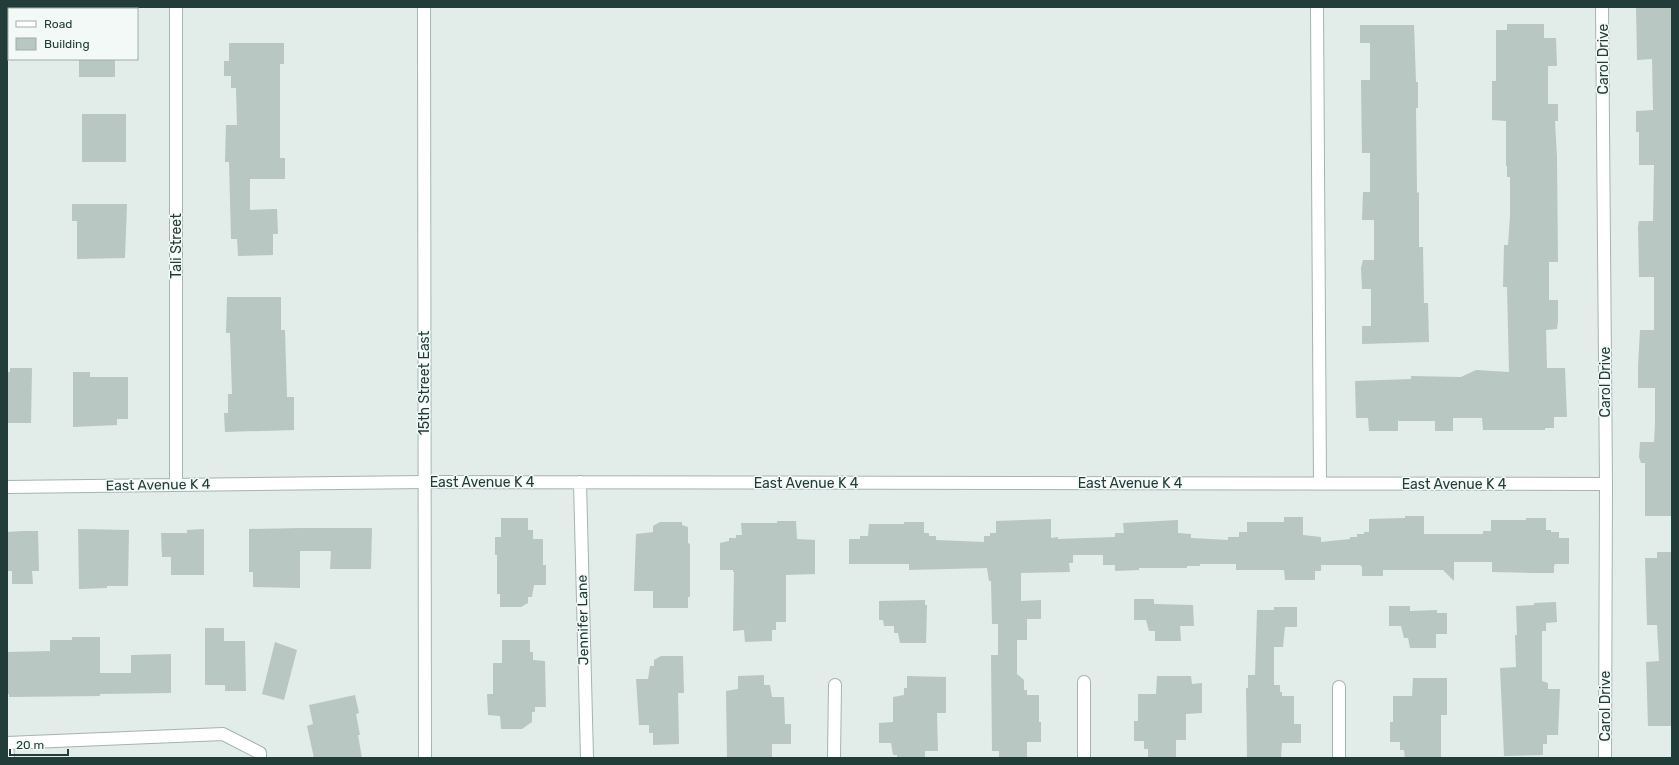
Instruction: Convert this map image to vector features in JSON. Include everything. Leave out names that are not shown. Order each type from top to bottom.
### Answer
[{"type":"street","name":"Tali Street","points":[[176,7],[176,485]]},
{"type":"street","name":"15th Street East","points":[[424,7],[425,758]]},
{"type":"street","points":[[1317,7],[1320,484]]},
{"type":"street","name":"Carol Drive","points":[[1602,7],[1606,484],[1605,758]]},
{"type":"street","name":"East Avenue K 4","points":[[7,487],[424,482],[1606,484]]},
{"type":"street","name":"Jennifer Lane","points":[[580,482],[587,758]]},
{"type":"street","points":[[1084,682],[1084,758]]},
{"type":"street","points":[[834,758],[835,685]]},
{"type":"street","points":[[1339,687],[1339,758]]},
{"type":"street","points":[[8,758],[7,743],[223,734],[260,755]]},
{"type":"building","points":[[1636,7],[1672,7],[1672,516],[1645,516],[1645,463],[1641,463],[1639,457],[1640,442],[1654,442],[1655,424],[1655,388],[1638,388],[1640,330],[1654,330],[1654,277],[1639,277],[1638,227],[1639,221],[1653,221],[1654,165],[1639,165],[1639,132],[1636,132],[1636,111],[1653,110],[1652,59],[1637,60]]},
{"type":"building","points":[[1507,24],[1544,24],[1544,38],[1556,38],[1557,66],[1548,66],[1548,104],[1558,104],[1558,121],[1555,121],[1557,157],[1558,262],[1549,262],[1549,300],[1558,300],[1558,321],[1557,329],[1546,330],[1547,368],[1565,368],[1567,417],[1554,417],[1554,428],[1545,428],[1545,430],[1483,430],[1482,418],[1453,418],[1453,431],[1435,431],[1435,421],[1398,421],[1398,431],[1369,431],[1368,418],[1356,418],[1355,381],[1411,379],[1411,376],[1461,377],[1476,370],[1509,372],[1507,287],[1503,287],[1504,245],[1508,245],[1510,216],[1510,177],[1507,177],[1506,166],[1506,121],[1492,120],[1492,81],[1496,81],[1496,30],[1507,30]]},
{"type":"building","points":[[1360,25],[1414,25],[1416,82],[1418,82],[1418,108],[1416,108],[1419,247],[1423,247],[1424,303],[1428,303],[1429,342],[1362,344],[1362,326],[1371,326],[1371,289],[1362,289],[1361,268],[1363,260],[1374,260],[1374,220],[1362,220],[1363,192],[1370,192],[1370,153],[1362,153],[1361,80],[1370,80],[1370,43],[1360,43]]},
{"type":"building","points":[[229,43],[284,43],[284,64],[280,64],[280,158],[285,158],[285,179],[250,179],[250,210],[277,209],[278,234],[273,234],[273,255],[238,256],[237,239],[231,239],[229,162],[225,162],[226,125],[237,125],[236,88],[231,88],[231,76],[224,76],[224,61],[229,61]]},
{"type":"building","points":[[79,60],[115,60],[115,77],[79,77]]},
{"type":"building","points":[[82,114],[126,114],[126,162],[82,162]]},
{"type":"building","points":[[72,204],[127,204],[125,258],[77,259],[77,221],[72,221]]},
{"type":"building","points":[[227,297],[281,297],[281,330],[285,330],[287,397],[294,397],[294,430],[225,432],[224,413],[228,413],[228,394],[232,394],[230,333],[226,333]]},
{"type":"building","points":[[10,368],[32,368],[31,423],[7,423],[7,372],[10,372]]},
{"type":"building","points":[[73,372],[90,372],[90,377],[128,377],[128,419],[117,419],[117,425],[73,427]]},
{"type":"building","points":[[1405,516],[1424,516],[1424,534],[1483,534],[1483,531],[1491,531],[1491,520],[1526,520],[1526,518],[1546,518],[1546,530],[1551,530],[1551,532],[1559,532],[1559,538],[1569,538],[1569,564],[1555,564],[1554,573],[1533,573],[1492,572],[1492,562],[1454,562],[1454,581],[1443,570],[1383,570],[1383,576],[1362,576],[1362,567],[1360,565],[1321,565],[1321,571],[1315,571],[1315,580],[1285,580],[1284,570],[1236,570],[1236,564],[1200,564],[1200,566],[1187,566],[1187,568],[1139,568],[1139,570],[1115,571],[1115,565],[1103,565],[1103,555],[1073,555],[1073,563],[1069,563],[1070,572],[1021,573],[1021,601],[1041,600],[1041,619],[1027,619],[1027,640],[1017,640],[1017,674],[1024,680],[1024,690],[1027,690],[1027,695],[1039,695],[1041,742],[1027,742],[1027,758],[999,758],[999,751],[992,751],[991,655],[998,655],[998,624],[992,624],[991,581],[989,581],[987,568],[909,570],[909,564],[849,564],[849,539],[860,539],[860,536],[868,536],[869,524],[904,524],[904,522],[924,522],[924,533],[929,533],[929,536],[936,536],[936,540],[984,542],[984,536],[990,536],[990,533],[996,533],[996,521],[1051,519],[1051,538],[1058,537],[1058,539],[1115,537],[1115,533],[1124,533],[1123,523],[1178,520],[1178,533],[1191,534],[1191,538],[1228,540],[1228,537],[1239,537],[1239,532],[1247,532],[1247,522],[1284,522],[1284,517],[1303,517],[1303,535],[1321,537],[1321,542],[1350,539],[1350,537],[1357,537],[1357,534],[1369,532],[1369,519],[1405,518]]},
{"type":"building","points":[[501,518],[528,518],[528,530],[533,530],[533,539],[543,539],[543,565],[546,565],[546,585],[534,585],[532,597],[528,597],[528,603],[521,607],[500,607],[500,594],[497,594],[497,555],[495,555],[495,537],[501,537]]},
{"type":"building","points":[[777,521],[796,521],[797,539],[815,540],[815,574],[786,575],[786,622],[776,622],[776,630],[772,630],[772,641],[745,642],[744,630],[733,631],[734,572],[733,570],[720,570],[720,543],[729,541],[729,538],[736,538],[736,535],[742,535],[741,523],[777,523]]},
{"type":"building","points":[[660,522],[682,522],[682,525],[688,527],[688,543],[690,544],[690,597],[688,597],[688,608],[653,608],[653,591],[634,591],[636,534],[653,532],[653,526]]},
{"type":"building","points":[[372,528],[371,569],[330,569],[331,551],[300,551],[300,588],[253,587],[253,572],[249,572],[249,529]]},
{"type":"building","points":[[78,529],[129,530],[128,586],[107,586],[107,588],[79,589]]},
{"type":"building","points":[[204,529],[204,575],[171,575],[171,557],[162,557],[161,533],[187,533],[187,530]]},
{"type":"building","points":[[38,531],[39,571],[32,571],[33,584],[12,584],[12,571],[7,571],[7,532]]},
{"type":"building","points":[[1657,552],[1672,552],[1672,726],[1648,726],[1646,662],[1659,661],[1657,625],[1647,625],[1645,558],[1657,558]]},
{"type":"building","points":[[1134,599],[1154,599],[1154,604],[1193,605],[1194,626],[1180,626],[1181,641],[1155,641],[1155,631],[1149,631],[1146,620],[1134,620]]},
{"type":"building","points":[[925,600],[925,605],[927,605],[926,643],[900,643],[898,633],[894,633],[894,626],[884,626],[883,620],[879,620],[879,601]]},
{"type":"building","points":[[1556,602],[1557,622],[1546,623],[1546,631],[1542,631],[1542,681],[1548,683],[1548,689],[1560,689],[1558,735],[1547,735],[1547,744],[1543,744],[1543,755],[1504,756],[1500,668],[1516,667],[1516,606]]},
{"type":"building","points":[[1389,606],[1410,606],[1410,611],[1437,610],[1437,613],[1447,613],[1447,634],[1436,634],[1436,648],[1410,648],[1408,638],[1404,638],[1401,626],[1389,626]]},
{"type":"building","points":[[1274,607],[1297,607],[1297,627],[1285,627],[1283,647],[1274,647],[1274,685],[1280,685],[1280,692],[1282,692],[1282,696],[1294,696],[1294,724],[1301,724],[1301,743],[1282,743],[1281,758],[1247,758],[1246,688],[1248,688],[1248,675],[1255,675],[1257,610],[1274,610]]},
{"type":"building","points":[[205,628],[224,628],[224,641],[245,641],[246,691],[225,691],[225,685],[205,685]]},
{"type":"building","points":[[72,637],[100,637],[100,673],[131,673],[131,655],[171,654],[171,693],[100,694],[100,696],[9,697],[9,694],[7,694],[7,652],[50,651],[50,640],[72,640]]},
{"type":"building","points":[[502,640],[530,640],[530,652],[533,652],[533,660],[545,661],[546,707],[535,707],[535,712],[532,712],[532,722],[522,729],[501,729],[500,716],[488,715],[487,694],[493,694],[493,663],[502,663]]},
{"type":"building","points":[[275,642],[297,650],[284,700],[262,694]]},
{"type":"building","points":[[661,656],[683,656],[684,693],[678,693],[679,744],[653,745],[653,733],[649,733],[649,725],[639,725],[636,679],[648,679],[650,666],[654,666],[654,660]]},
{"type":"building","points":[[764,675],[764,685],[770,685],[772,697],[784,697],[785,724],[791,724],[791,744],[772,744],[772,758],[727,758],[726,691],[738,689],[738,676]]},
{"type":"building","points":[[907,676],[946,677],[946,713],[937,713],[938,751],[925,751],[925,758],[897,758],[897,755],[893,755],[891,743],[879,743],[879,723],[893,722],[893,697],[904,695],[904,688],[907,688]]},
{"type":"building","points":[[1157,676],[1191,676],[1192,684],[1202,683],[1202,713],[1186,714],[1186,740],[1176,740],[1176,758],[1148,758],[1148,749],[1144,749],[1144,741],[1134,741],[1134,721],[1138,721],[1138,694],[1156,694]]},
{"type":"building","points":[[1413,678],[1447,678],[1447,715],[1441,715],[1441,758],[1405,758],[1404,750],[1400,750],[1400,742],[1390,742],[1390,722],[1393,722],[1393,696],[1412,696]]},
{"type":"building","points":[[355,695],[359,713],[356,714],[362,758],[314,758],[307,726],[313,724],[309,705]]}]
